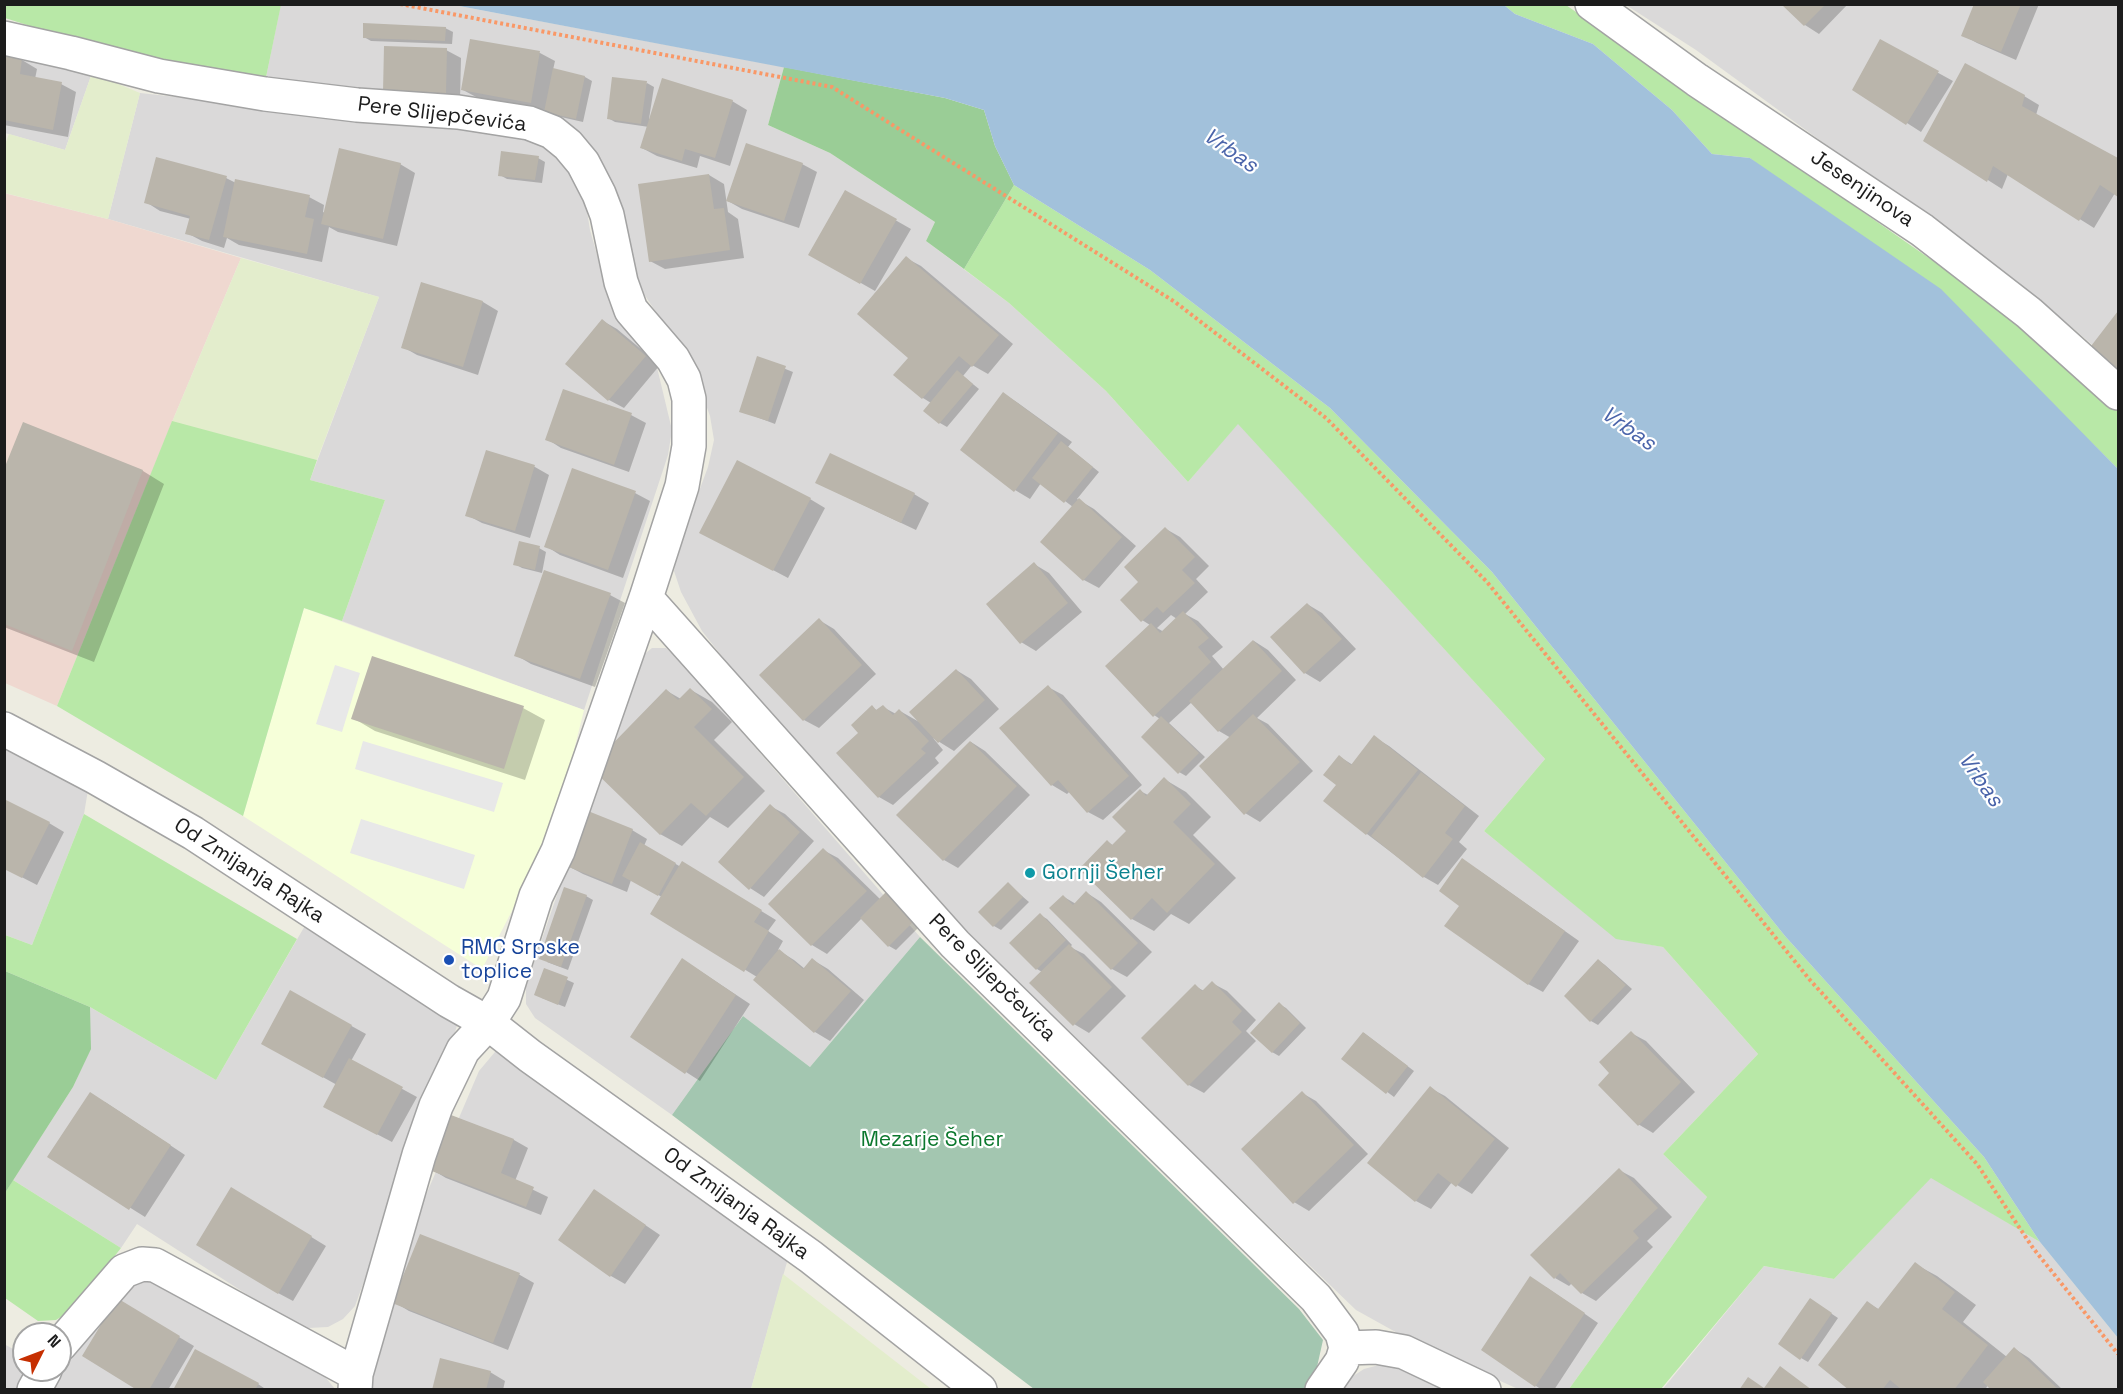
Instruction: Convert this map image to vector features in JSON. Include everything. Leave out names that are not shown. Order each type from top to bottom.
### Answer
[{"type":"street","name":"Jesenjinova","points":[[1592,4],[1697,80],[1922,230],[2030,313],[2118,393]]},
{"type":"street","name":"Pere Slijepčevića","points":[[4,38],[159,76],[265,94],[357,105],[458,112],[529,123],[552,132],[568,145],[583,163],[599,194],[607,214],[621,282],[631,310],[673,359],[684,379],[689,399],[689,446],[682,486],[646,598],[558,851],[536,896],[504,998],[488,1023]]},
{"type":"street","name":"Pere Slijepčevića","points":[[646,598],[955,944],[1316,1298],[1342,1333],[1346,1347]]},
{"type":"street","name":"Od Zmijanja Rajka","points":[[4,729],[95,777],[193,833],[449,1001],[488,1023],[530,1056],[811,1257],[980,1389]]},
{"type":"street","points":[[72,1331],[124,1271],[142,1264],[155,1265],[355,1382],[419,1155],[436,1106],[463,1050],[488,1023]]},
{"type":"street","points":[[1322,1389],[1342,1361],[1346,1347],[1376,1347],[1404,1352],[1484,1389]]},
{"type":"path","points":[[400,4],[832,87],[1175,302],[1316,410],[1487,582],[1810,980],[1977,1164],[2033,1248],[2118,1354]]},
{"type":"shaded area","points":[[281,4],[454,5],[784,67],[768,125],[830,153],[935,222],[926,241],[1009,303],[1106,391],[1188,482],[1238,423],[1545,759],[1484,831],[1616,938],[1663,947],[1758,1054],[1663,1154],[1707,1197],[1569,1389],[1518,1389],[1410,1340],[1356,1310],[972,941],[728,664],[702,631],[681,592],[674,571],[678,548],[708,467],[714,440],[710,416],[697,380],[681,350],[644,294],[579,141],[265,82]]},
{"type":"shaded area","points":[[1626,5],[2118,5],[2118,367],[2046,305],[1696,50]]},
{"type":"shaded area","points":[[5,53],[92,73],[65,150],[5,133]]},
{"type":"shaded area","points":[[92,73],[140,93],[108,219],[5,193],[4,147],[9,134],[65,150]]},
{"type":"shaded area","points":[[140,93],[475,126],[531,139],[553,153],[574,177],[585,199],[590,230],[608,294],[655,359],[672,430],[668,455],[584,710],[342,621],[385,500],[310,480],[379,297],[108,219]]},
{"type":"shaded area","points":[[4,193],[108,219],[241,258],[57,706],[5,683]]},
{"type":"shaded area","points":[[241,258],[379,297],[317,460],[172,422]]},
{"type":"shaded area","points":[[304,608],[584,710],[564,790],[534,868],[482,969],[243,816]]},
{"type":"shaded area","points":[[652,648],[666,648],[680,661],[920,937],[810,1067],[743,1016],[672,1115],[535,1018],[526,1004],[526,986],[637,660]]},
{"type":"shaded area","points":[[335,665],[360,673],[342,732],[316,724]]},
{"type":"shaded area","points":[[5,741],[89,784],[84,814],[32,945],[5,935]]},
{"type":"shaded area","points":[[363,741],[503,783],[494,812],[355,769]]},
{"type":"shaded area","points":[[361,819],[475,855],[464,889],[350,853]]},
{"type":"shaded area","points":[[310,917],[459,1019],[449,1052],[355,1306],[343,1319],[328,1327],[308,1328],[290,1322],[137,1224],[121,1248],[13,1180],[73,1087],[90,1050],[90,1007],[216,1080]]},
{"type":"shaded area","points":[[500,1046],[789,1255],[751,1389],[368,1390],[423,1202],[479,1071]]},
{"type":"shaded area","points":[[1931,1177],[2040,1242],[2118,1338],[2118,1389],[1662,1390],[1764,1266],[1834,1279]]},
{"type":"shaded area","points":[[783,1274],[931,1389],[751,1389]]},
{"type":"shaded area","points":[[144,1281],[162,1283],[322,1373],[335,1389],[51,1390],[55,1382],[72,1382],[72,1353],[119,1290]]},
{"type":"shaded area","points":[[4,1344],[12,1348],[12,1382],[22,1382],[18,1389],[5,1389]]},
{"type":"shaded area","points":[[1379,1365],[1408,1370],[1448,1390],[1338,1390],[1344,1382],[1364,1369]]},
{"type":"green space","points":[[5,5],[281,5],[265,82],[158,64],[65,37],[5,18]]},
{"type":"green space","points":[[1504,5],[1566,5],[1969,286],[2068,359],[2118,408],[2118,469],[2094,445],[1750,158],[1712,154],[1672,110],[1593,44],[1515,14]]},
{"type":"green space","points":[[784,67],[945,98],[984,110],[995,146],[1014,185],[964,269],[926,241],[935,222],[830,153],[768,125]]},
{"type":"green space","points":[[1014,185],[1150,270],[1330,408],[1492,572],[1785,936],[1984,1157],[2040,1242],[1931,1178],[1834,1279],[1764,1266],[1661,1389],[1569,1389],[1707,1197],[1663,1154],[1758,1054],[1663,947],[1616,939],[1484,831],[1545,759],[1238,424],[1188,482],[1106,391],[1009,303],[964,269]]},
{"type":"green space","points":[[172,421],[317,460],[310,480],[385,500],[342,621],[304,608],[243,816],[57,706]]},
{"type":"green space","points":[[84,814],[297,939],[216,1080],[90,1007],[5,971],[5,935],[32,945]]},
{"type":"green space","name":"Mezarje Šeher","points":[[920,937],[1299,1309],[1323,1340],[1317,1367],[1305,1389],[1034,1389],[672,1115],[743,1016],[810,1067]]},
{"type":"green space","points":[[5,971],[90,1007],[91,1049],[73,1087],[5,1193]]},
{"type":"green space","points":[[13,1180],[121,1248],[72,1310],[56,1320],[38,1321],[5,1298],[5,1193]]},
{"type":"water","name":"Vrbas","points":[[454,5],[1504,5],[1515,14],[1593,44],[1672,110],[1712,154],[1750,158],[1941,289],[2118,469],[2118,1338],[2040,1242],[1984,1157],[1785,936],[1492,572],[1330,408],[1150,270],[1014,185],[995,146],[984,110],[945,98]]},
{"type":"building","points":[[1974,4],[2021,4],[2001,52],[1961,36]]},
{"type":"building","points":[[1782,5],[1825,5],[1804,26]]},
{"type":"building","points":[[363,23],[446,27],[445,41],[363,38]]},
{"type":"building","points":[[470,39],[540,51],[531,103],[461,90]]},
{"type":"building","points":[[1880,39],[1939,71],[1906,125],[1852,90]]},
{"type":"building","points":[[384,46],[447,48],[446,93],[383,92]]},
{"type":"building","points":[[4,55],[22,59],[20,74],[62,82],[53,130],[4,120]]},
{"type":"building","points":[[1965,63],[2025,95],[2022,106],[2118,158],[2118,197],[2100,185],[2079,221],[1993,166],[1987,182],[1923,141]]},
{"type":"building","points":[[553,68],[585,76],[576,119],[544,112]]},
{"type":"building","points":[[612,77],[647,81],[641,124],[607,119]]},
{"type":"building","points":[[662,78],[733,100],[715,158],[685,149],[682,161],[640,148]]},
{"type":"building","points":[[746,143],[803,163],[784,221],[726,201]]},
{"type":"building","points":[[339,148],[401,163],[383,239],[321,224]]},
{"type":"building","points":[[501,151],[539,156],[535,180],[498,176]]},
{"type":"building","points":[[156,157],[227,176],[209,240],[185,234],[190,216],[144,203]]},
{"type":"building","points":[[709,174],[714,209],[724,208],[730,250],[649,262],[638,184]]},
{"type":"building","points":[[235,179],[310,195],[305,217],[314,219],[307,254],[223,237]]},
{"type":"building","points":[[845,190],[897,219],[860,284],[808,255]]},
{"type":"building","points":[[906,256],[999,335],[972,367],[959,356],[922,399],[893,375],[908,358],[857,314]]},
{"type":"building","points":[[421,282],[483,301],[463,367],[401,348]]},
{"type":"building","points":[[2118,311],[2118,374],[2088,350]]},
{"type":"building","points":[[602,319],[646,356],[608,401],[565,364]]},
{"type":"building","points":[[757,356],[786,366],[768,421],[739,412]]},
{"type":"building","points":[[957,370],[973,384],[939,424],[923,411]]},
{"type":"building","points":[[563,389],[632,413],[614,465],[545,440]]},
{"type":"building","points":[[1003,392],[1058,433],[1014,492],[960,450]]},
{"type":"building","points":[[23,422],[143,470],[72,651],[4,624],[4,469]]},
{"type":"building","points":[[1061,441],[1093,467],[1064,503],[1032,478]]},
{"type":"building","points":[[486,450],[535,465],[515,531],[465,516]]},
{"type":"building","points":[[830,453],[915,493],[901,523],[815,483]]},
{"type":"building","points":[[737,460],[811,498],[773,571],[699,533]]},
{"type":"building","points":[[572,468],[636,491],[608,570],[544,547]]},
{"type":"building","points":[[1079,498],[1122,537],[1083,581],[1040,542]]},
{"type":"building","points":[[1165,527],[1195,557],[1182,570],[1195,583],[1163,613],[1157,607],[1141,622],[1120,600],[1138,582],[1124,567]]},
{"type":"building","points":[[519,541],[540,546],[535,570],[513,565]]},
{"type":"building","points":[[1034,562],[1068,603],[1020,644],[986,604]]},
{"type":"building","points":[[544,570],[611,593],[580,679],[514,656]]},
{"type":"building","points":[[1307,603],[1342,639],[1304,674],[1270,637]]},
{"type":"building","points":[[1183,611],[1209,638],[1198,647],[1211,662],[1153,717],[1105,666],[1151,623],[1160,633]]},
{"type":"building","points":[[819,618],[862,665],[803,721],[759,675]]},
{"type":"building","points":[[1253,640],[1282,671],[1218,732],[1189,701]]},
{"type":"building","points":[[372,656],[524,706],[504,769],[351,719]]},
{"type":"building","points":[[956,669],[985,700],[938,743],[909,712]]},
{"type":"building","points":[[1048,685],[1129,776],[1087,813],[1058,780],[1051,786],[999,728]]},
{"type":"building","points":[[690,688],[712,709],[694,727],[744,777],[706,816],[691,803],[660,835],[590,767],[666,689],[678,700]]},
{"type":"building","points":[[872,705],[876,710],[883,705],[893,715],[899,709],[929,741],[921,749],[926,753],[878,798],[836,753],[858,733],[851,725]]},
{"type":"building","points":[[1253,714],[1300,762],[1244,815],[1199,766]]},
{"type":"building","points":[[1161,716],[1199,753],[1178,774],[1141,737]]},
{"type":"building","points":[[1374,735],[1418,770],[1366,835],[1323,801],[1336,785],[1323,775],[1339,755],[1351,765]]},
{"type":"building","points":[[970,741],[1017,786],[943,861],[896,815]]},
{"type":"building","points":[[1421,772],[1465,806],[1445,833],[1453,839],[1423,878],[1371,836]]},
{"type":"building","points":[[1164,777],[1191,804],[1173,822],[1215,864],[1167,913],[1152,898],[1131,920],[1079,869],[1107,840],[1112,845],[1126,831],[1112,817],[1140,789],[1146,796]]},
{"type":"building","points":[[4,799],[50,822],[22,878],[4,869]]},
{"type":"building","points":[[770,804],[800,832],[749,890],[718,862]]},
{"type":"building","points":[[588,811],[633,829],[612,884],[566,866]]},
{"type":"building","points":[[640,842],[676,863],[658,896],[622,876]]},
{"type":"building","points":[[823,848],[867,891],[811,946],[768,904]]},
{"type":"building","points":[[1462,858],[1565,931],[1528,985],[1444,926],[1459,906],[1439,891]]},
{"type":"building","points":[[682,861],[762,910],[754,922],[769,931],[744,972],[650,914]]},
{"type":"building","points":[[1008,882],[1023,897],[993,927],[978,912]]},
{"type":"building","points":[[564,887],[587,895],[561,967],[539,959]]},
{"type":"building","points":[[887,891],[915,920],[888,947],[860,918]]},
{"type":"building","points":[[1086,891],[1138,943],[1111,970],[1049,908],[1063,895],[1073,905]]},
{"type":"building","points":[[1040,913],[1066,940],[1036,970],[1009,943]]},
{"type":"building","points":[[1069,944],[1112,987],[1073,1026],[1029,983]]},
{"type":"building","points":[[779,949],[803,969],[812,958],[851,991],[814,1033],[753,980]]},
{"type":"building","points":[[682,958],[736,995],[685,1074],[630,1037]]},
{"type":"building","points":[[1598,959],[1626,985],[1590,1022],[1564,996]]},
{"type":"building","points":[[544,968],[568,977],[558,1005],[534,995]]},
{"type":"building","points":[[1212,981],[1242,1011],[1232,1022],[1242,1032],[1188,1086],[1141,1038],[1195,984],[1202,991]]},
{"type":"building","points":[[290,990],[352,1025],[323,1078],[261,1044]]},
{"type":"building","points":[[1279,1002],[1300,1023],[1272,1053],[1250,1033]]},
{"type":"building","points":[[1631,1031],[1681,1082],[1638,1126],[1598,1085],[1609,1073],[1599,1062]]},
{"type":"building","points":[[1363,1032],[1408,1066],[1386,1094],[1341,1059]]},
{"type":"building","points":[[349,1058],[403,1087],[377,1135],[323,1107]]},
{"type":"building","points":[[1430,1086],[1495,1139],[1456,1187],[1438,1173],[1415,1202],[1367,1163]]},
{"type":"building","points":[[1302,1091],[1354,1145],[1293,1204],[1241,1149]]},
{"type":"building","points":[[90,1092],[171,1145],[129,1210],[47,1157]]},
{"type":"building","points":[[451,1115],[514,1139],[501,1173],[534,1187],[526,1207],[429,1170]]},
{"type":"building","points":[[1619,1168],[1658,1208],[1633,1231],[1639,1238],[1581,1294],[1560,1273],[1554,1279],[1530,1255]]},
{"type":"building","points":[[231,1187],[312,1236],[278,1294],[196,1245]]},
{"type":"building","points":[[594,1189],[646,1225],[610,1277],[558,1240]]},
{"type":"building","points":[[420,1234],[520,1273],[493,1343],[392,1303]]},
{"type":"building","points":[[1915,1262],[1955,1292],[1942,1309],[1988,1345],[1954,1390],[1902,1390],[1890,1380],[1882,1390],[1849,1390],[1818,1365],[1867,1301],[1878,1309]]},
{"type":"building","points":[[1530,1276],[1585,1313],[1535,1387],[1481,1350]]},
{"type":"building","points":[[117,1298],[180,1336],[149,1390],[137,1390],[82,1356]]},
{"type":"building","points":[[1810,1298],[1832,1313],[1800,1360],[1778,1344]]},
{"type":"building","points":[[2014,1347],[2059,1390],[1991,1390],[1983,1382]]},
{"type":"building","points":[[195,1349],[259,1383],[255,1390],[173,1390]]},
{"type":"building","points":[[440,1358],[491,1371],[486,1390],[432,1390]]},
{"type":"building","points":[[1780,1366],[1812,1390],[1739,1390],[1748,1377],[1764,1388]]},
{"type":"place","name":"Gornji Šeher","points":[[1030,873]]},
{"type":"place","name":"RMC Srpske toplice","points":[[449,960]]}]
